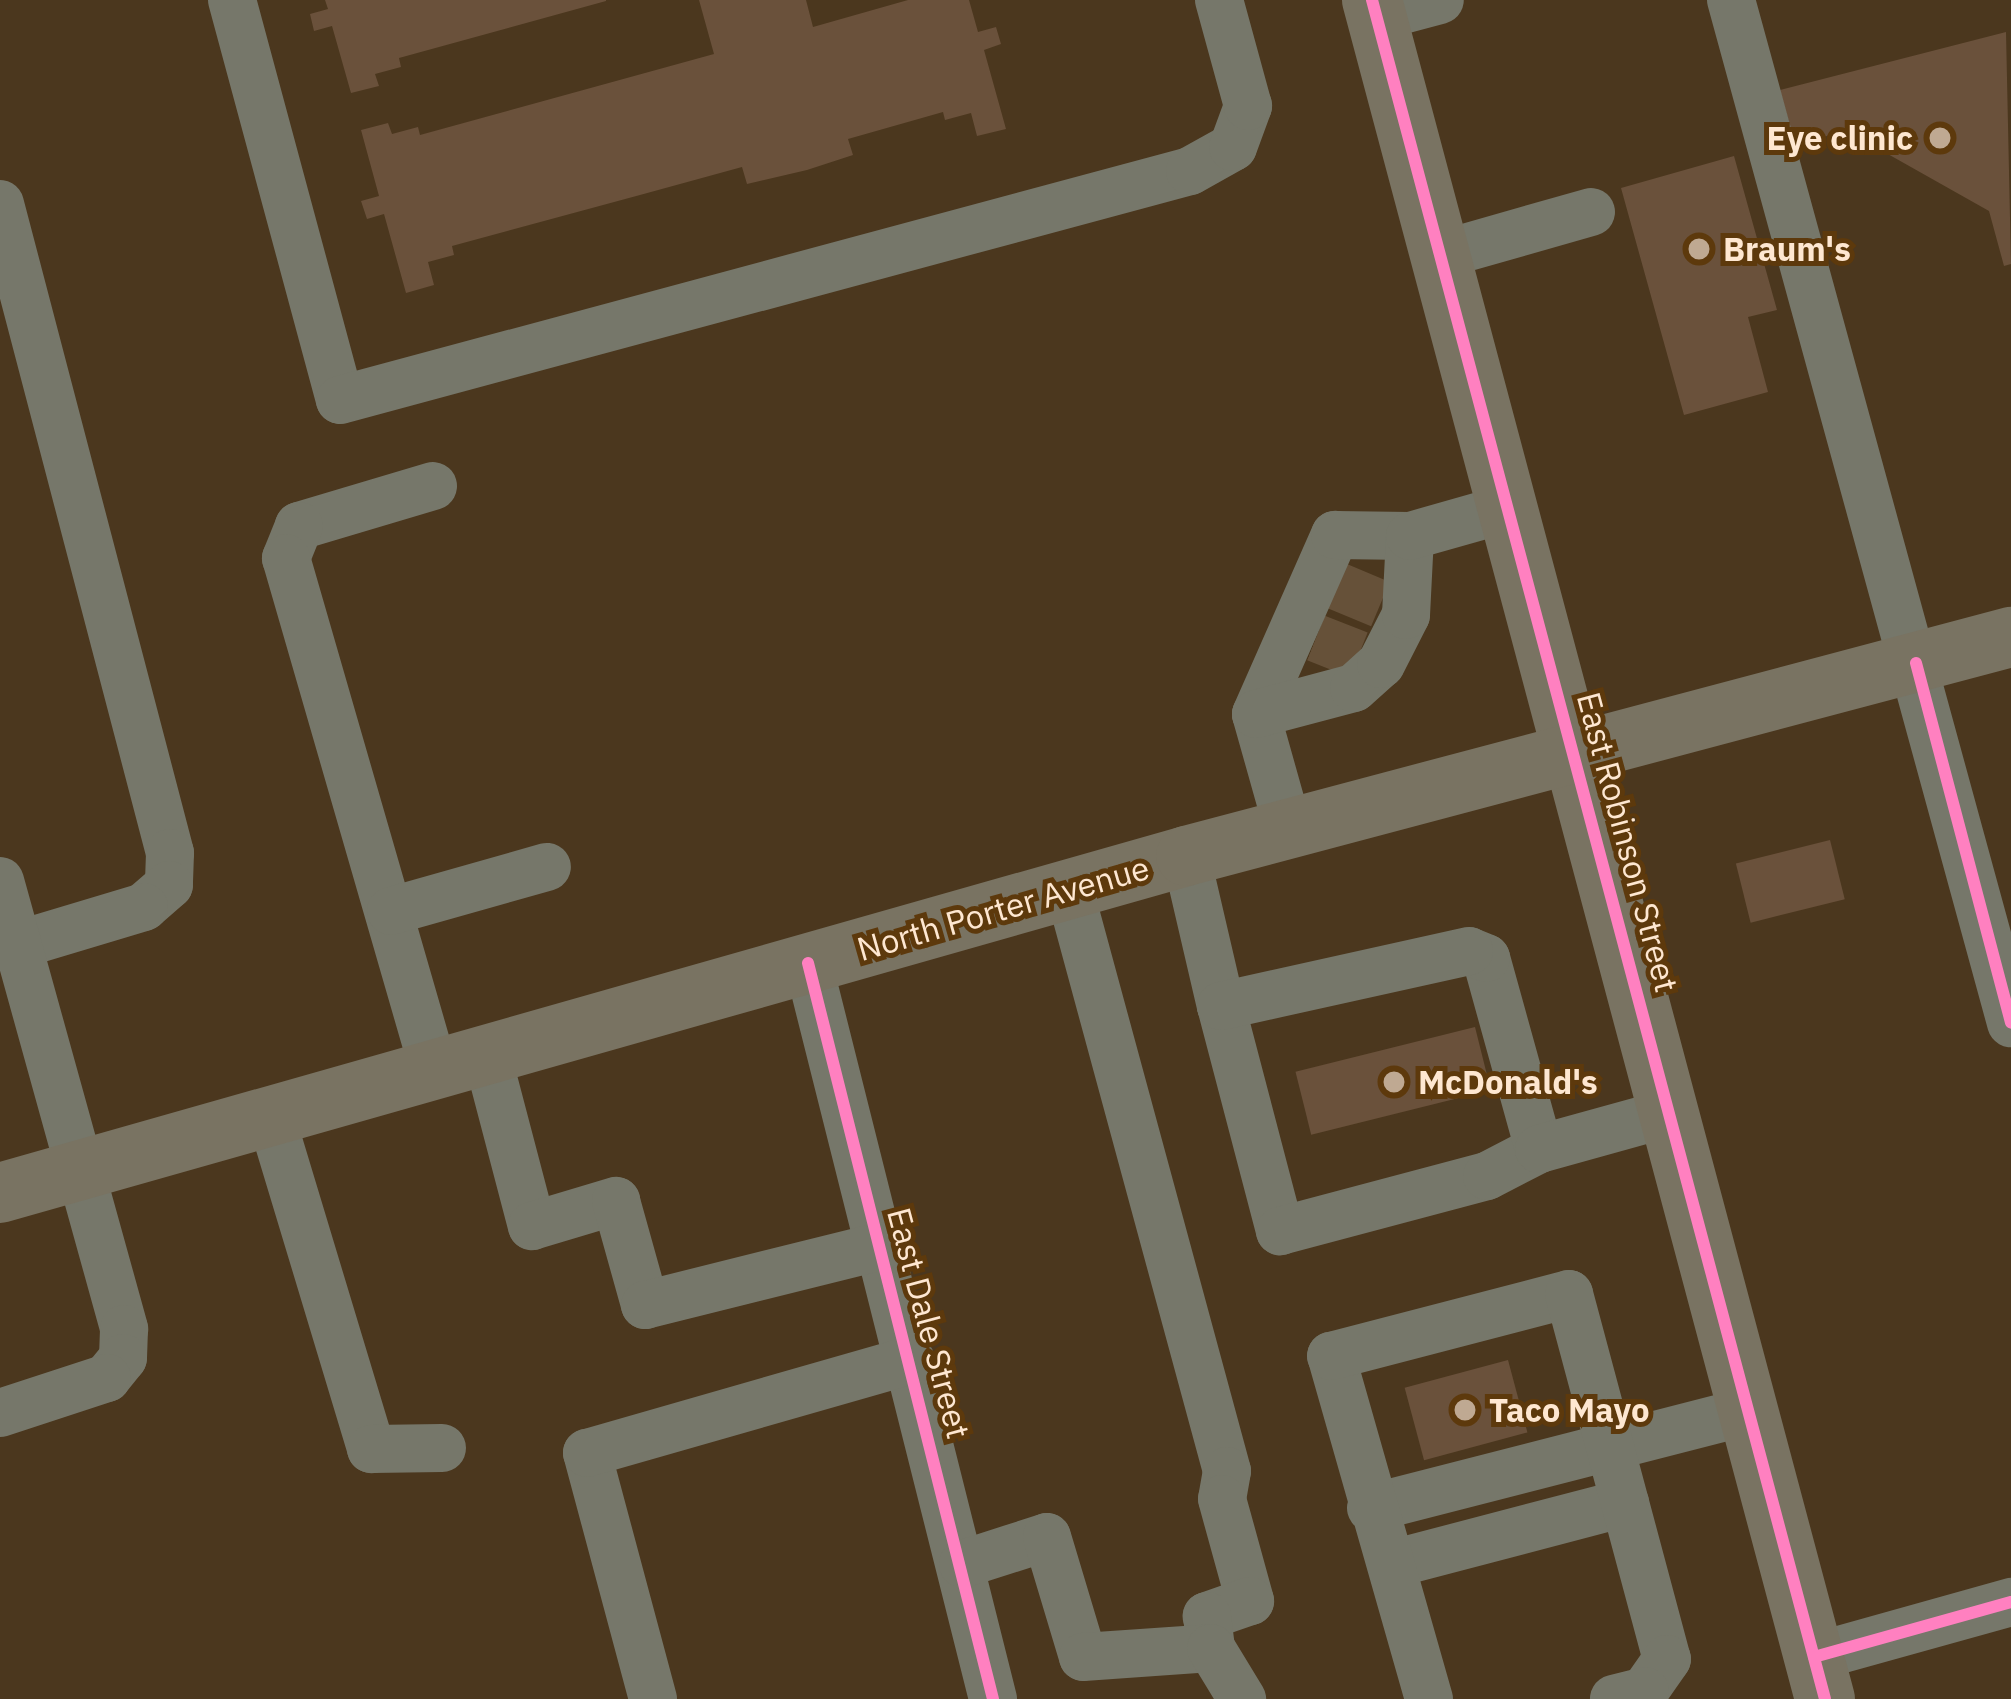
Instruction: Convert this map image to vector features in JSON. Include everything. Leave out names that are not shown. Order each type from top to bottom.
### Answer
[{"type":"main road","name":"East Robinson Street","points":[[1374,9],[1576,749],[1820,1678]]},
{"type":"main road","name":"North Porter Avenue","points":[[0,1193],[1186,856],[2011,637]]},
{"type":"street","points":[[232,0],[340,400],[1202,166],[1233,147],[1248,106],[1220,0]]},
{"type":"street","points":[[1374,9],[1440,0]]},
{"type":"street","points":[[1731,0],[2011,1023]]},
{"type":"street","points":[[0,204],[170,853],[169,886],[144,907],[17,945]]},
{"type":"street","points":[[1440,255],[1591,212]]},
{"type":"street","points":[[433,486],[299,526],[286,558],[391,911],[532,1226],[616,1201],[645,1305],[881,1246]]},
{"type":"street","points":[[1256,714],[1354,688],[1337,646],[1360,595],[1335,535],[1410,536],[1509,508]]},
{"type":"street","points":[[1256,714],[1337,646],[1360,595],[1410,536]]},
{"type":"street","points":[[1256,714],[1288,828]]},
{"type":"street","points":[[1186,856],[1280,1231],[1487,1176],[1539,1149],[1672,1112]]},
{"type":"street","points":[[391,911],[547,867]]},
{"type":"street","points":[[0,881],[76,1172],[124,1329],[123,1358],[107,1378],[0,1413]]},
{"type":"street","points":[[1069,889],[1227,1471],[1222,1498],[1250,1601],[1207,1616],[1211,1648],[1243,1699]]},
{"type":"street","points":[[1221,1006],[1469,951],[1486,958],[1539,1149]]},
{"type":"street","name":"East Dale Street","points":[[808,963],[963,1564],[993,1699]]},
{"type":"street","points":[[272,1117],[371,1449],[442,1448]]},
{"type":"street","points":[[1429,1699],[1330,1356],[1569,1294],[1667,1659],[1645,1691],[1614,1699]]},
{"type":"street","points":[[653,1699],[587,1453],[911,1360]]},
{"type":"street","points":[[1371,1508],[1749,1411]]},
{"type":"street","points":[[1392,1564],[1625,1503]]},
{"type":"street","points":[[963,1564],[1047,1537],[1083,1657],[1211,1648]]},
{"type":"street","points":[[1820,1678],[2011,1602]]},
{"type":"building","points":[[325,0],[606,1],[399,58],[401,67],[375,74],[379,86],[351,93],[332,26],[314,31],[310,14],[328,9]]},
{"type":"building","points":[[699,0],[806,0],[813,27],[908,0],[969,0],[978,32],[996,27],[1001,44],[984,50],[1006,129],[977,136],[971,113],[945,120],[943,112],[848,139],[853,155],[807,170],[747,184],[742,167],[452,246],[454,255],[428,262],[434,285],[406,293],[384,214],[367,219],[361,201],[379,196],[361,130],[388,123],[392,134],[418,127],[420,135],[714,54]]},
{"type":"building","points":[[2006,32],[2011,264],[2004,266],[1989,211],[1847,131],[1795,144],[1780,90]]},
{"type":"building","name":"Braum's","points":[[1734,156],[1777,310],[1748,317],[1768,392],[1684,415],[1621,188]]},
{"type":"building","points":[[1830,840],[1845,899],[1751,923],[1736,863]]},
{"type":"building","name":"McDonald's","points":[[1475,1027],[1491,1090],[1311,1135],[1295,1072]]},
{"type":"building","name":"Taco Mayo","points":[[1508,1360],[1527,1432],[1424,1460],[1405,1388]]},
{"type":"tunnel","points":[[1337,586],[1380,604]]},
{"type":"tunnel","points":[[1316,638],[1359,655]]},
{"type":"cycle path","points":[[1372,0],[1825,1699]]},
{"type":"cycle path","points":[[1916,663],[2011,1023]]},
{"type":"cycle path","points":[[808,963],[993,1699]]},
{"type":"cycle path","points":[[1814,1657],[2011,1602]]},
{"type":"place","name":"Eye clinic","points":[[1940,138]]},
{"type":"place","name":"Braum's","points":[[1699,249]]},
{"type":"place","name":"McDonald's","points":[[1394,1082]]},
{"type":"place","name":"Taco Mayo","points":[[1465,1410]]}]
